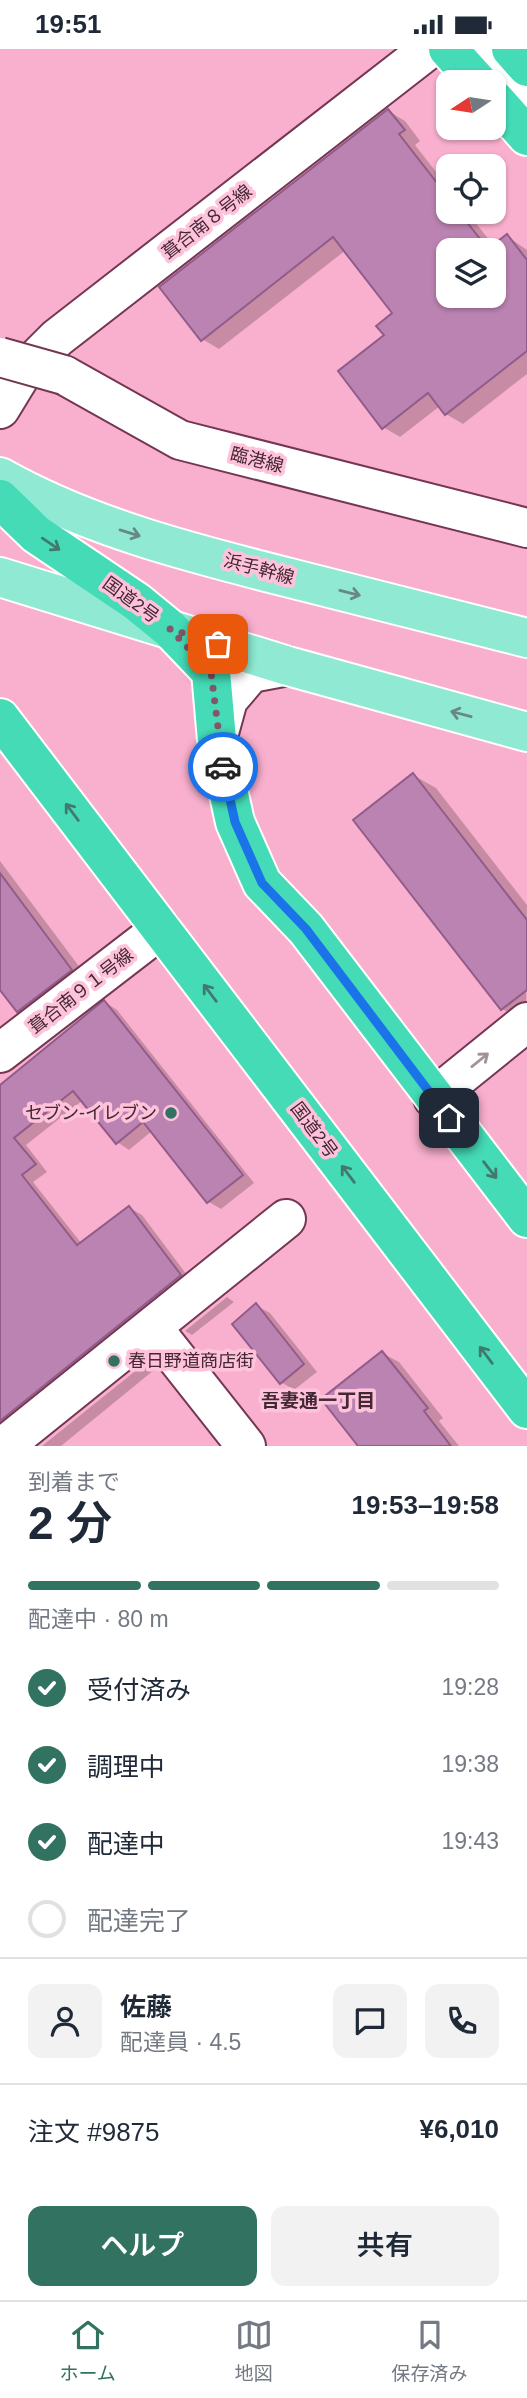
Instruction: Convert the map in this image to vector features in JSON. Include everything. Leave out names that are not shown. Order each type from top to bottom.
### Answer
[{"type":"highway","points":[[448,49],[467,70]]},
{"type":"highway","points":[[511,49],[527,67]]},
{"type":"highway","points":[[506,113],[527,137]]},
{"type":"highway","name":"国道2号","points":[[0,499],[36,534],[137,602],[170,629],[211,672],[217,740],[235,822],[262,883],[306,929],[527,1218]]},
{"type":"highway","name":"国道2号","points":[[0,718],[527,1409]]},
{"type":"main road","name":"浜手幹線","points":[[0,477],[32,495],[107,526],[234,563],[527,638]]},
{"type":"main road","points":[[0,577],[288,666],[527,732]]},
{"type":"street","name":"葺合南８号線","points":[[0,409],[22,373],[57,338],[429,49]]},
{"type":"street","points":[[481,49],[527,106]]},
{"type":"street","name":"臨港線","points":[[0,357],[64,375],[180,440],[527,528]]},
{"type":"street","points":[[217,740],[228,700],[251,674],[288,666]]},
{"type":"street","name":"葺合南９１号線","points":[[0,1053],[161,929]]},
{"type":"street","points":[[433,1098],[527,1021]]},
{"type":"street","points":[[4,1446],[286,1219]]},
{"type":"street","points":[[152,1327],[246,1446]]},
{"type":"building","points":[[388,109],[405,130],[399,134],[436,182],[436,224],[468,224],[479,238],[436,238],[436,308],[506,308],[506,238],[502,238],[507,234],[527,260],[527,351],[445,415],[428,393],[382,429],[338,371],[384,335],[376,326],[392,313],[333,237],[201,341],[159,287]]},
{"type":"building","points":[[413,773],[527,920],[527,990],[501,1010],[353,820]]},
{"type":"building","points":[[0,873],[72,970],[17,1012],[0,990]]},
{"type":"building","points":[[104,1000],[243,1175],[207,1203],[143,1122],[116,1144],[73,1091],[14,1138],[36,1164],[22,1175],[77,1245],[129,1206],[181,1275],[0,1421],[0,1085]]},
{"type":"building","points":[[256,1303],[304,1364],[280,1384],[232,1324]]},
{"type":"building","points":[[382,1351],[428,1408],[424,1411],[451,1446],[358,1446],[321,1399]]},
{"type":"way so far","points":[[218,644],[170,629],[211,672],[217,740],[223,767]]},
{"type":"place","name":"セブン-イレブン","points":[[171,1113]]},
{"type":"place","name":"春日野道商店街","points":[[114,1361]]},
{"type":"district","name":"吾妻通一丁目","points":[[318,1400]]},
{"type":"route","points":[[223,767],[235,822],[262,883],[306,929],[449,1118]]}]
